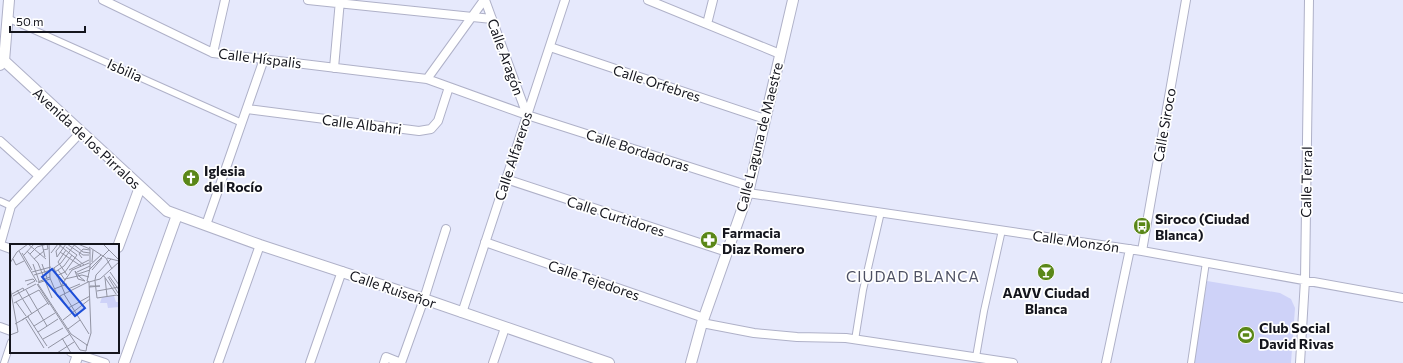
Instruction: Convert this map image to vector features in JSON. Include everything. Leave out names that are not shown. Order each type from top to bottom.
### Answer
[{"type":"street","points":[[1,61],[9,0]]},
{"type":"street","points":[[213,53],[226,0]]},
{"type":"street","points":[[308,0],[340,2],[492,19]]},
{"type":"street","points":[[427,79],[484,0]]},
{"type":"street","name":"Calle Aragón","points":[[484,0],[527,115]]},
{"type":"street","name":"Calle Alfareros","points":[[462,313],[566,0]]},
{"type":"street","points":[[648,0],[780,54]]},
{"type":"street","points":[[707,24],[713,0]]},
{"type":"street","name":"Calle Laguna de Maestre","points":[[691,363],[703,320],[749,189],[793,0]]},
{"type":"street","name":"Calle Siroco","points":[[1142,251],[1186,0]]},
{"type":"street","name":"Calle Terral","points":[[1300,363],[1305,280],[1310,0]]},
{"type":"street","name":"Calle Híspalis","points":[[106,1],[213,53],[427,79],[449,87]]},
{"type":"street","points":[[334,68],[340,2]]},
{"type":"street","name":"Isbilia","points":[[7,18],[242,123]]},
{"type":"street","name":"Calle Orfebres","points":[[550,47],[765,119]]},
{"type":"street","points":[[206,225],[264,59]]},
{"type":"street","name":"Avenida de los Pirralos","points":[[1,61],[167,211],[177,215]]},
{"type":"street","name":"Calle Bordadoras","points":[[449,87],[527,115],[749,189]]},
{"type":"street","name":"Calle Albahri","points":[[247,109],[419,131],[431,129],[438,122],[449,87]]},
{"type":"street","points":[[10,249],[0,245],[11,206],[81,132]]},
{"type":"street","points":[[0,141],[39,176]]},
{"type":"street","name":"Calle Curtidores","points":[[506,179],[727,252]]},
{"type":"street","points":[[119,244],[140,187]]},
{"type":"street","name":"Calle Monzón","points":[[749,189],[881,212],[1142,251],[1403,298]]},
{"type":"street","points":[[0,201],[11,206]]},
{"type":"street","points":[[855,340],[863,290],[881,212]]},
{"type":"street","points":[[124,363],[177,215]]},
{"type":"street","name":"Calle Ruiseñor","points":[[177,215],[260,245],[424,299],[586,359],[609,363]]},
{"type":"street","points":[[384,363],[386,357],[402,363],[446,229]]},
{"type":"street","points":[[976,357],[1002,230]]},
{"type":"street","name":"Calle Tejedores","points":[[485,242],[703,320],[754,333],[855,340],[1013,363]]},
{"type":"street","points":[[218,363],[260,245]]},
{"type":"street","points":[[1106,363],[1130,249]]},
{"type":"street","points":[[1191,363],[1206,262]]},
{"type":"street","points":[[310,363],[342,272]]},
{"type":"street","points":[[0,327],[10,331]]},
{"type":"street","points":[[493,363],[505,328]]},
{"type":"street","points":[[4,363],[10,345]]},
{"type":"street","points":[[76,355],[105,363]]},
{"type":"shaded area","name":"Club Social David Rivas","points":[[1207,281],[1280,293],[1291,299],[1295,308],[1291,363],[1194,363]]},
{"type":"place","name":"Iglesia del Rocío","points":[[191,178]]},
{"type":"place","name":"Siroco (Ciudad Blanca)","points":[[1142,226]]},
{"type":"place","name":"Farmacia Diaz Romero","points":[[709,240]]},
{"type":"place","name":"AAVV Ciudad Blanca","points":[[1046,272]]},
{"type":"place","name":"Club Social David Rivas","points":[[1246,335]]},
{"type":"district","name":"CIUDAD BLANCA","points":[[913,276]]}]
